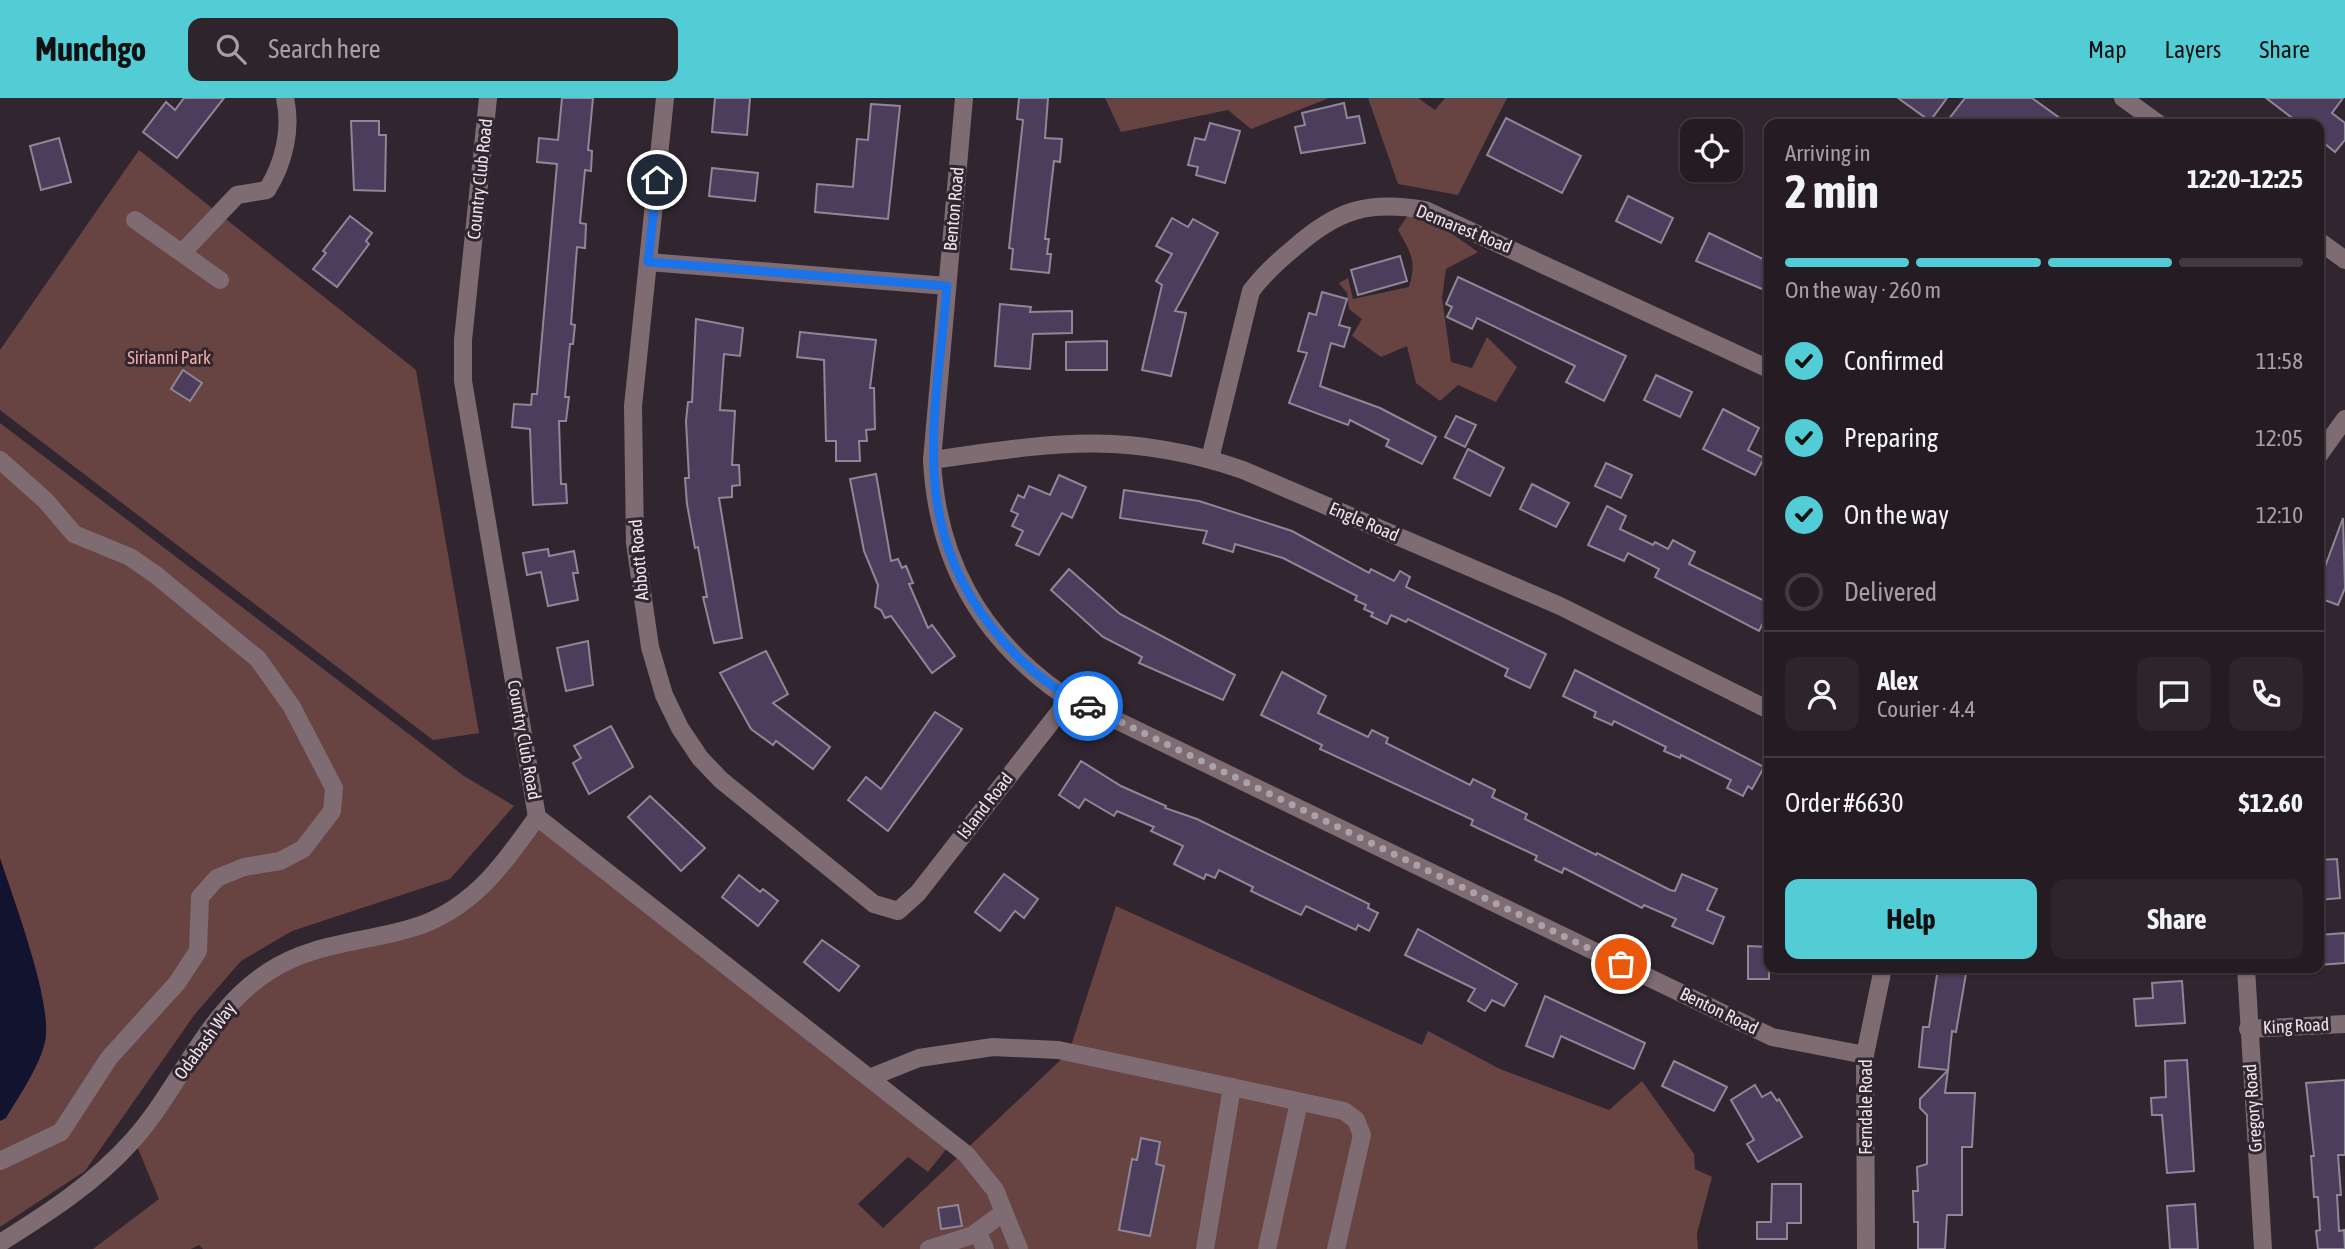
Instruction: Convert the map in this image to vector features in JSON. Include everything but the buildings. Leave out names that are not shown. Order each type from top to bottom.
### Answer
[{"type":"street","points":[[182,253],[237,195],[267,190],[283,157],[288,130],[285,98]]},
{"type":"street","name":"Country Club Road","points":[[488,98],[463,340],[463,381],[537,817],[966,1154],[995,1190],[1019,1249]]},
{"type":"street","name":"Abbott Road","points":[[665,98],[633,406],[635,543],[643,608],[664,695],[680,728],[721,780],[874,904],[898,911]]},
{"type":"street","name":"Benton Road","points":[[964,98],[932,460],[934,497],[942,535],[956,572],[975,606],[1003,642],[1039,678],[1070,698],[1772,1037],[1865,1055]]},
{"type":"street","points":[[2123,98],[2152,119]]},
{"type":"street","name":"Demarest Road","points":[[1210,458],[1251,290],[1265,273],[1320,225],[1345,213],[1371,206],[1397,205],[1425,210],[1764,367]]},
{"type":"street","points":[[135,220],[220,280]]},
{"type":"street","points":[[2324,245],[2345,260]]},
{"type":"street","points":[[648,262],[947,286]]},
{"type":"street","points":[[2324,448],[2345,419]]},
{"type":"street","name":"Engle Road","points":[[932,460],[1054,443],[1098,441],[1142,445],[1210,458],[1244,470],[1560,606],[1764,708]]},
{"type":"street","points":[[0,460],[46,501],[74,534],[130,557],[156,575],[258,659],[292,707],[334,788],[332,811],[303,849],[280,861],[244,867],[217,878],[200,897],[198,951],[177,983],[109,1058],[61,1132],[0,1161]]},
{"type":"street","name":"Island Road","points":[[898,911],[918,892],[1070,698]]},
{"type":"street","name":"Odabash Way","points":[[0,1243],[93,1180],[134,1139],[226,1007],[268,971],[313,950],[423,924],[461,905],[497,874],[537,817]]},
{"type":"street","name":"Ferndale Road","points":[[1866,1249],[1865,1055],[1882,973]]},
{"type":"street","name":"Gregory Road","points":[[2246,973],[2263,1249]]},
{"type":"street","name":"King Road","points":[[2248,1029],[2345,1024]]},
{"type":"street","points":[[869,1078],[919,1058],[993,1047],[1058,1050],[1344,1111],[1356,1120],[1362,1135],[1336,1249]]},
{"type":"street","points":[[1205,1249],[1231,1087]]},
{"type":"street","points":[[1267,1249],[1299,1102]]},
{"type":"street","points":[[929,1249],[978,1232],[1004,1212]]},
{"type":"street","points":[[978,1232],[985,1249]]},
{"type":"green space","points":[[1105,98],[1329,98],[1251,129],[1228,110],[1121,132]]},
{"type":"green space","points":[[1368,98],[1418,98],[1435,110],[1445,98],[1507,98],[1458,195],[1398,184]]},
{"type":"green space","name":"Sirianni Park","points":[[139,150],[416,370],[479,733],[433,740],[0,410],[0,350]]},
{"type":"green space","points":[[1408,215],[1448,231],[1478,252],[1446,269],[1442,298],[1451,362],[1472,368],[1487,337],[1517,367],[1496,402],[1458,385],[1440,401],[1416,383],[1407,346],[1381,357],[1352,336],[1362,319],[1349,309],[1347,293],[1339,283],[1348,278],[1353,299],[1409,287],[1411,257],[1398,230]]},
{"type":"green space","points":[[0,423],[464,776],[514,806],[450,879],[292,931],[241,961],[195,1014],[85,1171],[0,1227]]},
{"type":"green space","points":[[537,817],[948,1147],[928,1172],[908,1157],[858,1204],[883,1228],[1069,1052],[1116,906],[1422,1045],[1428,1031],[1500,1069],[1609,1110],[1642,1081],[1694,1154],[1695,1169],[1712,1177],[1697,1233],[1698,1249],[203,1249],[199,1245],[191,1249],[93,1249],[159,1199],[134,1139],[171,1087],[268,971],[461,905]]},
{"type":"shaded area","points":[[0,858],[36,972],[42,996],[46,1035],[41,1055],[30,1078],[6,1118],[0,1121]]},
{"type":"way so far","points":[[1088,706],[1621,964]]},
{"type":"route","points":[[657,180],[648,262],[947,286],[932,460],[934,497],[942,535],[956,572],[975,606],[1003,642],[1039,678],[1060,693],[1088,706]]}]
